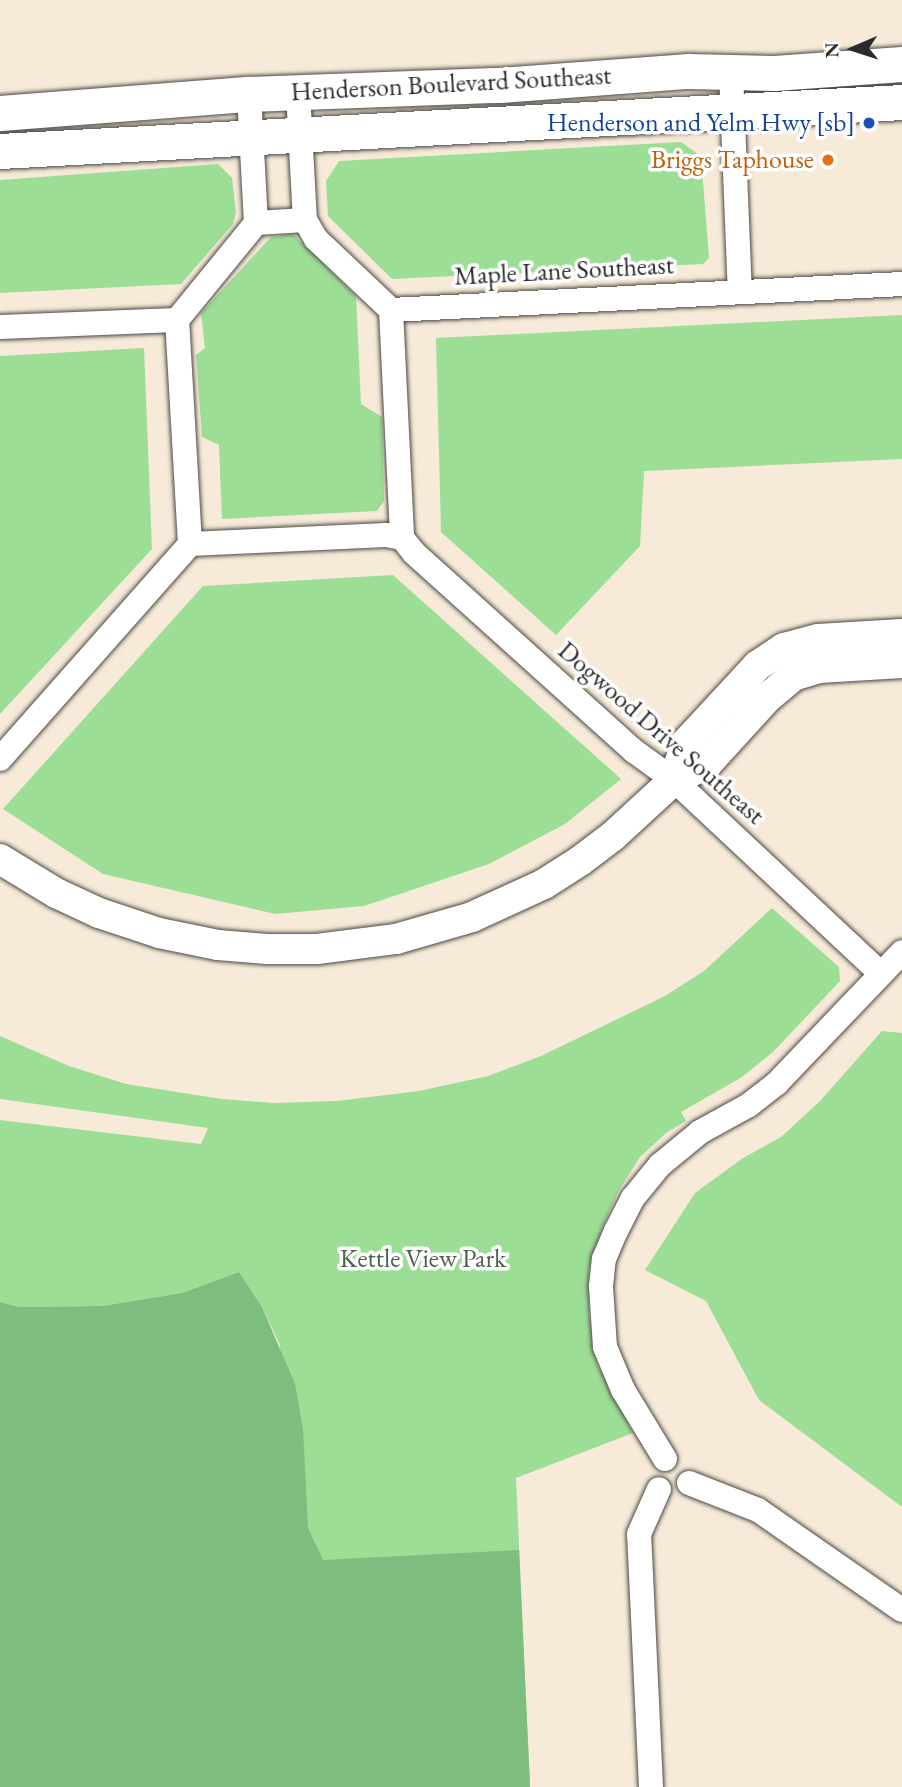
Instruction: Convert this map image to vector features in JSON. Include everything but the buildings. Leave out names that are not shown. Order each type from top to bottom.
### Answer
[{"type":"main road","name":"Henderson Boulevard Southeast","points":[[0,113],[249,94],[500,85],[688,71],[774,73],[902,64]]},
{"type":"main road","name":"Henderson Boulevard Southeast","points":[[0,151],[301,132],[733,113],[902,102]]},
{"type":"street","points":[[731,72],[740,292]]},
{"type":"street","points":[[190,544],[386,535],[402,538],[391,310],[316,239],[305,220],[298,92]]},
{"type":"street","points":[[0,759],[190,544],[177,320],[256,223],[249,94]]},
{"type":"street","points":[[256,223],[305,220]]},
{"type":"street","name":"Maple Lane Southeast","points":[[391,310],[902,284]]},
{"type":"street","points":[[0,327],[177,320]]},
{"type":"street","name":"Dogwood Drive Southeast","points":[[402,538],[414,553],[634,751],[674,780],[880,973]]},
{"type":"street","points":[[674,780],[686,743],[757,666],[775,654],[785,648],[818,639],[902,634]]},
{"type":"street","points":[[0,859],[67,898],[159,933],[218,945],[267,949],[359,945],[433,930],[472,917],[544,884],[613,836],[674,780],[707,764],[767,698],[793,676],[819,668],[902,663]]},
{"type":"street","points":[[665,1459],[623,1390],[605,1347],[601,1286],[604,1259],[612,1240],[633,1198],[660,1165],[700,1132],[749,1105],[777,1083],[902,952]]},
{"type":"street","points":[[672,1458],[685,1463],[691,1476],[689,1483],[680,1493],[666,1493],[659,1489],[654,1476],[659,1463],[672,1458]]},
{"type":"street","points":[[689,1483],[758,1510],[902,1610]]},
{"type":"street","points":[[651,1787],[639,1534],[641,1524],[659,1489]]},
{"type":"green space","points":[[681,142],[701,156],[709,258],[703,264],[392,279],[328,216],[326,181],[339,161]]},
{"type":"green space","points":[[218,164],[232,178],[236,212],[233,224],[181,284],[0,293],[0,180]]},
{"type":"green space","points":[[293,234],[356,296],[361,404],[382,417],[384,501],[377,511],[222,519],[219,445],[202,437],[196,355],[205,348],[201,313],[271,237]]},
{"type":"green space","points":[[902,315],[902,459],[644,471],[640,546],[556,635],[441,532],[436,338]]},
{"type":"green space","points":[[144,348],[152,549],[0,714],[0,356]]},
{"type":"green space","points":[[393,575],[621,779],[565,824],[489,864],[364,906],[275,914],[103,874],[3,809],[203,586]]},
{"type":"green space","name":"Kettle View Park","points":[[772,908],[839,967],[840,981],[773,1052],[742,1077],[681,1112],[686,1121],[666,1133],[640,1157],[618,1192],[602,1228],[589,1270],[589,1316],[597,1364],[633,1433],[516,1478],[530,1784],[511,1787],[268,1787],[280,1345],[262,1307],[239,1272],[182,1293],[102,1306],[20,1307],[0,1302],[0,1120],[201,1144],[208,1128],[0,1099],[0,1036],[69,1066],[126,1084],[222,1099],[273,1103],[337,1101],[419,1091],[488,1076],[541,1056],[665,996],[704,971]]},
{"type":"green space","points":[[882,1031],[902,1033],[902,1507],[759,1400],[706,1301],[645,1270],[695,1193],[743,1158],[781,1137],[820,1101]]},
{"type":"green space","points":[[239,1272],[262,1307],[295,1384],[303,1429],[308,1528],[323,1560],[519,1550],[530,1787],[0,1787],[0,1302],[20,1307],[102,1306],[182,1293]]},
{"type":"place","name":"Henderson and Yelm Hwy [sb]","points":[[869,123]]},
{"type":"place","name":"Briggs Taphouse","points":[[828,160]]}]
